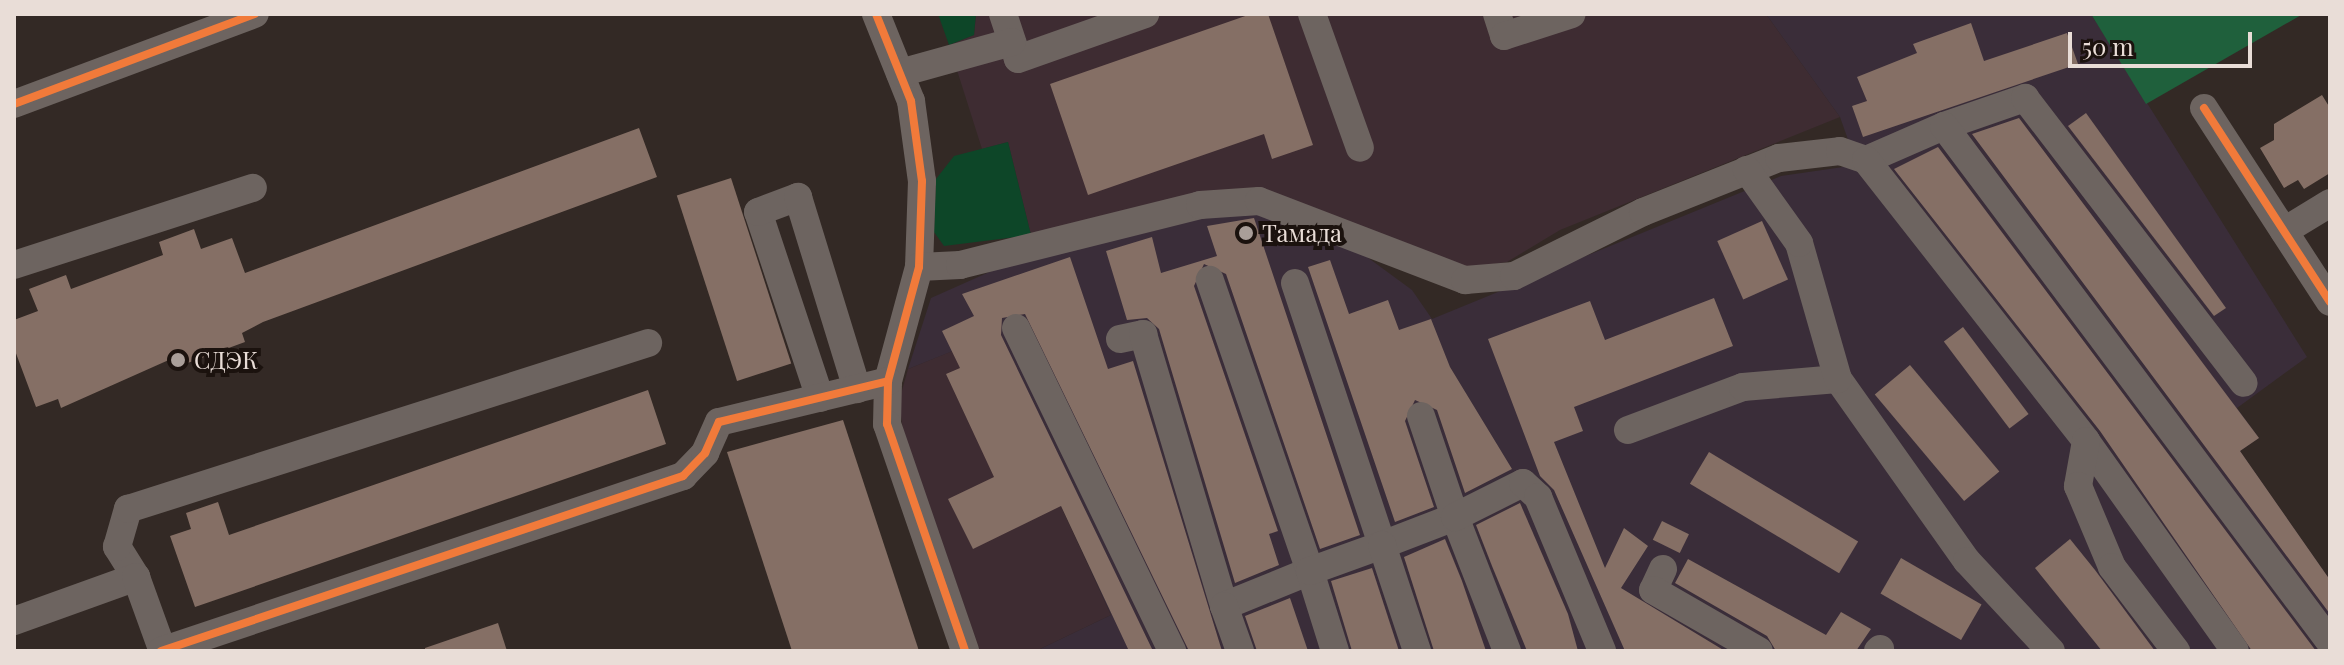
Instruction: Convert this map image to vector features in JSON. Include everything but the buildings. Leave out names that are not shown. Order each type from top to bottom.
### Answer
[{"type":"street","points":[[14,104],[255,14]]},
{"type":"street","points":[[876,14],[900,73],[922,181],[919,267],[888,381],[887,424],[898,472],[965,651]]},
{"type":"street","points":[[1003,14],[1018,59],[1145,14]]},
{"type":"street","points":[[1312,14],[1360,148]]},
{"type":"street","points":[[1497,14],[1504,36],[1572,14]]},
{"type":"street","points":[[900,73],[1012,42]]},
{"type":"street","points":[[1866,160],[1944,126],[2025,98],[2244,383]]},
{"type":"street","points":[[2204,108],[2330,302]]},
{"type":"street","points":[[1944,126],[2330,642]]},
{"type":"street","points":[[919,267],[960,265],[1200,205],[1259,201],[1465,280],[1514,276],[1747,170],[1779,158],[1840,151],[1866,160],[2086,441],[2235,651]]},
{"type":"street","points":[[1747,170],[1799,243],[1838,379],[1967,561],[2053,650]]},
{"type":"street","points":[[14,265],[253,188]]},
{"type":"street","points":[[820,398],[758,212],[798,197],[857,389]]},
{"type":"street","points":[[2284,231],[2330,203]]},
{"type":"street","points":[[1210,280],[1335,651]]},
{"type":"street","points":[[1295,283],[1417,651]]},
{"type":"street","points":[[1016,328],[1172,651]]},
{"type":"street","points":[[1120,339],[1143,334],[1240,651]]},
{"type":"street","points":[[648,343],[128,509],[117,547],[136,577],[161,650],[683,476],[719,422],[888,381]]},
{"type":"street","points":[[1628,430],[1743,387],[1838,379]]},
{"type":"street","points":[[1421,416],[1455,517],[1507,651]]},
{"type":"street","points":[[2086,441],[2078,486],[2112,567],[2176,651]]},
{"type":"street","points":[[1224,606],[1455,517],[1523,483],[1538,497],[1602,651]]},
{"type":"street","points":[[1663,569],[1653,590],[1759,651]]},
{"type":"street","points":[[14,621],[136,577]]},
{"type":"shaded area","points":[[976,14],[1766,14],[1840,117],[1560,230],[1507,262],[1467,268],[1390,244],[1031,235],[1008,142],[982,149],[949,45],[974,35]]},
{"type":"shaded area","points":[[1766,14],[2091,14],[2307,357],[2237,408],[2259,438],[2240,451],[2330,580],[2330,651],[1036,651],[1111,615],[985,338],[908,369],[931,298],[1032,253],[1255,208],[1352,246],[1412,290],[1432,319],[1781,176],[1857,165],[1840,117]]},
{"type":"shaded area","points":[[984,338],[1111,615],[1036,651],[980,651],[903,431],[899,401],[908,369]]},
{"type":"green space","points":[[938,14],[976,14],[974,35],[949,45]]},
{"type":"green space","points":[[2091,14],[2303,14],[2146,104]]},
{"type":"green space","points":[[1008,142],[1031,235],[944,246],[934,232],[936,179],[954,156]]},
{"type":"cycle path","points":[[14,104],[255,14]]},
{"type":"cycle path","points":[[876,14],[911,101],[922,181],[919,267],[888,381],[887,424],[965,651]]},
{"type":"cycle path","points":[[2204,108],[2330,302]]},
{"type":"cycle path","points":[[161,651],[683,476],[705,453],[719,422],[888,381]]},
{"type":"place","name":"Тамада","points":[[1246,233]]},
{"type":"place","name":"СДЭК","points":[[178,360]]}]
